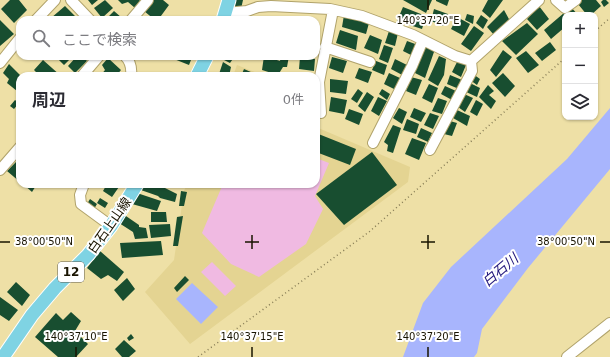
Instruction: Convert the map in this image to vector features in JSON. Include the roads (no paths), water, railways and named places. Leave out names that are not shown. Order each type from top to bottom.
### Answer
[{"type":"main road","points":[[225,16],[229,0]]},
{"type":"main road","points":[[200,72],[205,60]]},
{"type":"main road","name":"白石上山線","points":[[3,357],[32,315],[50,293],[88,255],[111,226],[135,188]]},
{"type":"street","points":[[40,16],[55,0]]},
{"type":"street","points":[[71,0],[86,16]]},
{"type":"street","points":[[134,16],[148,0]]},
{"type":"street","points":[[470,61],[539,0]]},
{"type":"street","points":[[556,0],[565,8],[576,0]]},
{"type":"street","points":[[229,16],[258,7],[271,6],[334,10],[362,16],[423,40],[455,56],[470,61]]},
{"type":"street","points":[[320,77],[334,10]]},
{"type":"street","points":[[373,143],[412,66],[423,40]]},
{"type":"street","points":[[0,63],[16,43]]},
{"type":"street","points":[[326,47],[370,62]]},
{"type":"street","points":[[85,72],[96,60]]},
{"type":"street","points":[[129,60],[132,72]]},
{"type":"street","points":[[430,150],[472,71],[470,61]]},
{"type":"street","points":[[320,98],[321,113]]},
{"type":"street","points":[[0,170],[16,152]]},
{"type":"street","points":[[83,188],[80,195],[80,204],[111,226]]},
{"type":"street","points":[[567,357],[610,323]]},
{"type":"water","name":"白石川","points":[[610,108],[610,169],[528,268],[482,329],[477,353],[474,357],[403,357],[423,303],[451,267],[567,159]]},
{"type":"water","points":[[192,283],[218,307],[201,324],[176,299]]}]
